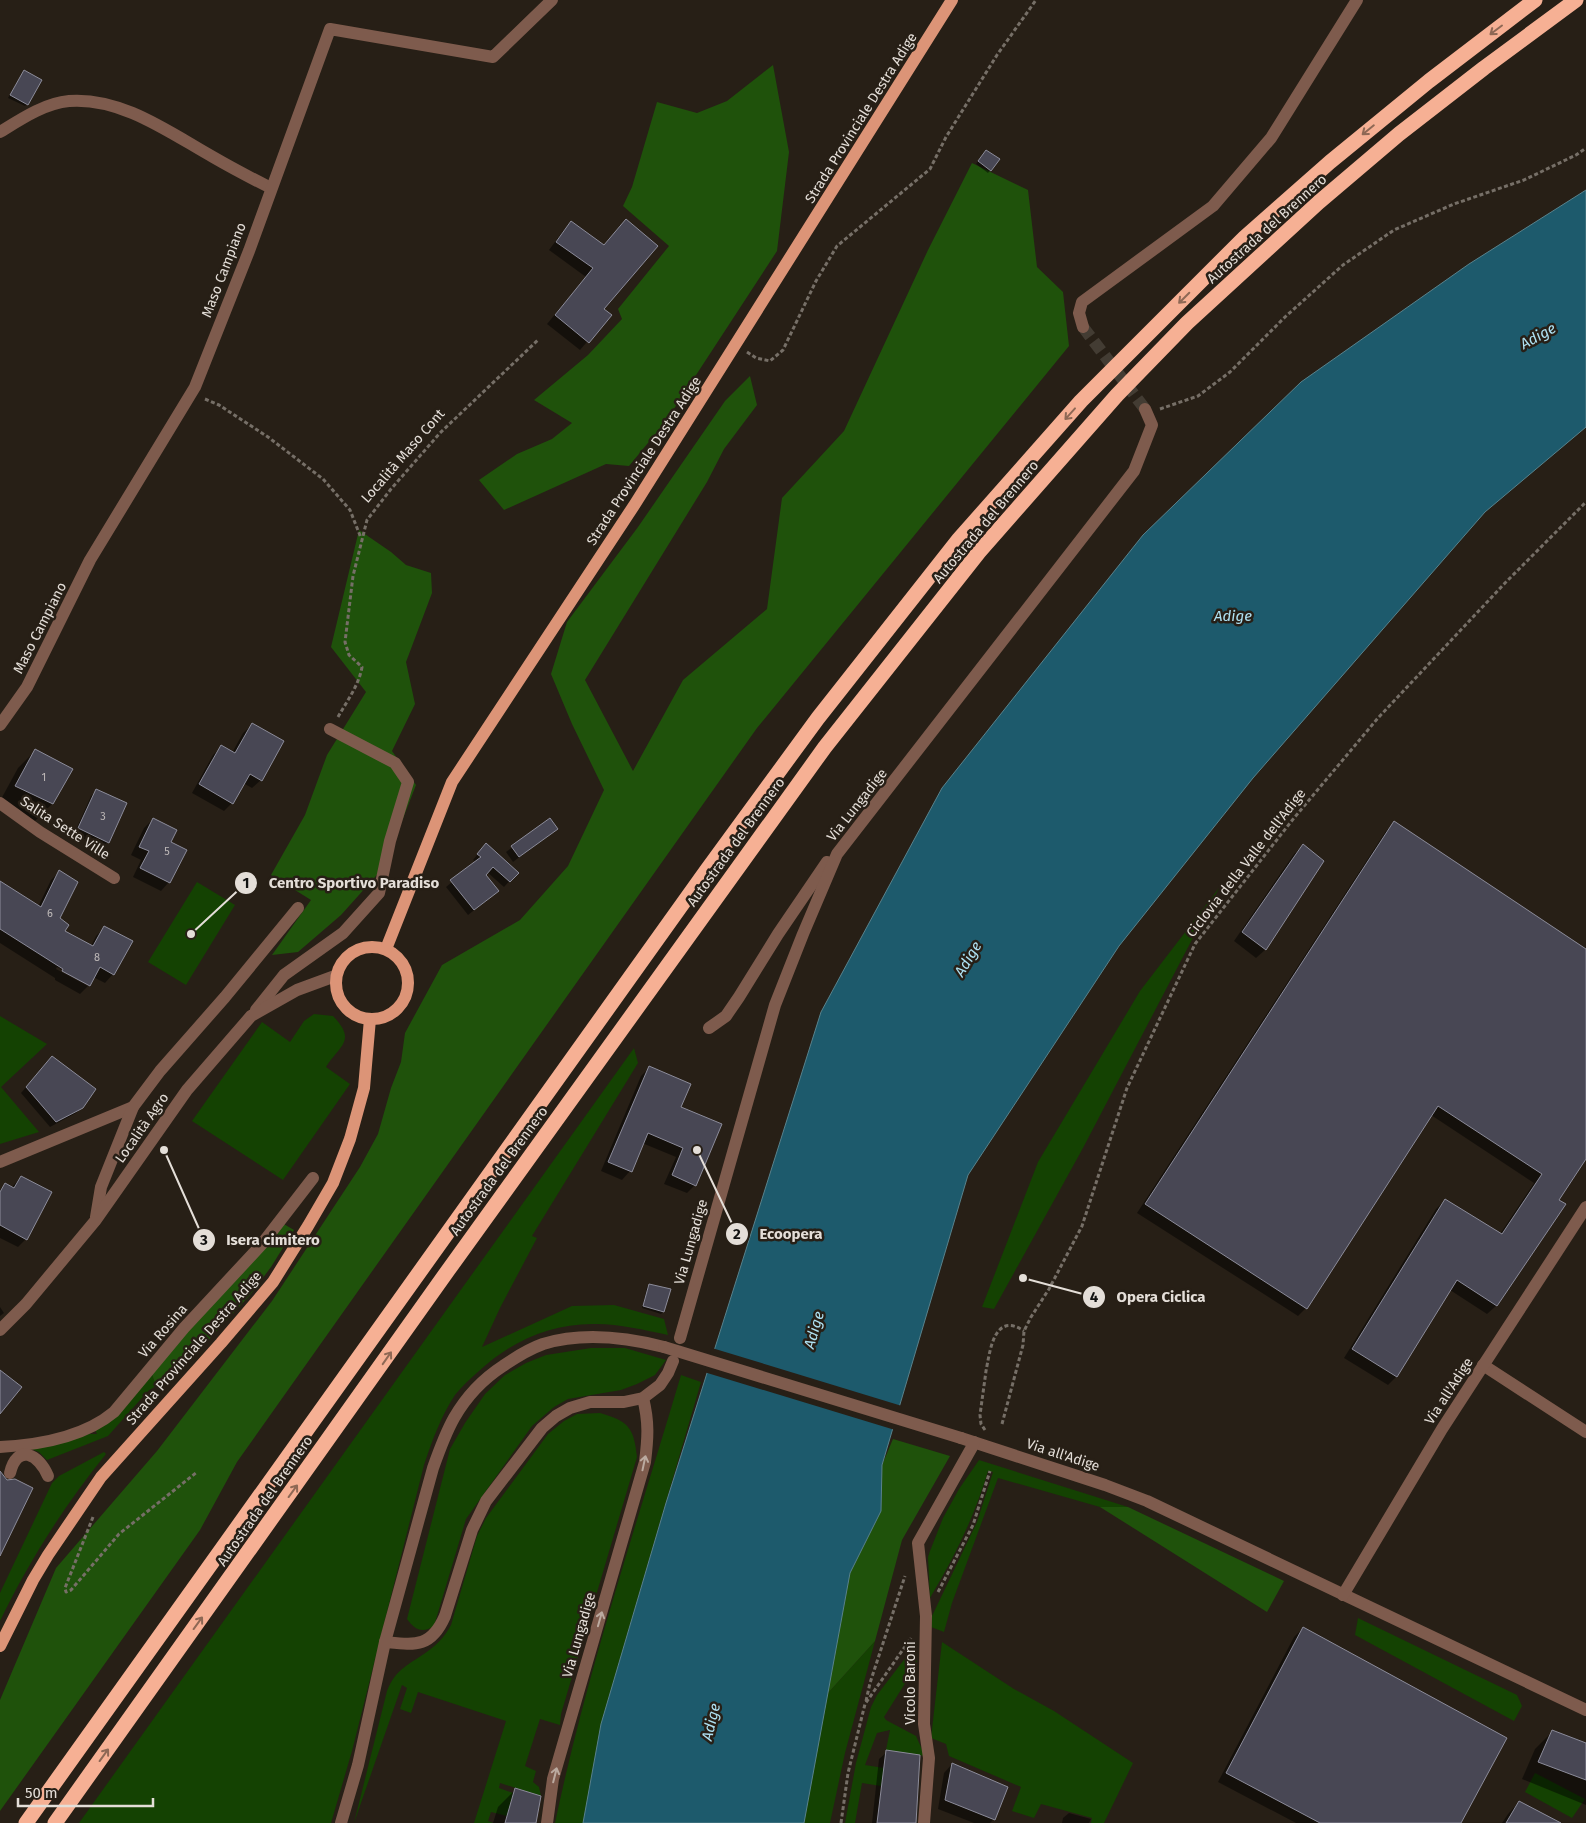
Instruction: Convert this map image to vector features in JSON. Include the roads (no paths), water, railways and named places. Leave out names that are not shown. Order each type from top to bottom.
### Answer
[{"type":"highway","name":"Autostrada del Brennero","points":[[26,1823],[712,863],[818,718],[959,539],[1082,401],[1245,237],[1353,143],[1429,81],[1535,0]]},
{"type":"highway","name":"Autostrada del Brennero","points":[[55,1823],[466,1245],[825,747],[979,552],[1117,395],[1187,323],[1320,202],[1399,134],[1576,0]]},
{"type":"main road","name":"Strada Provinciale Destra Adige","points":[[386,949],[452,782],[640,496],[952,0]]},
{"type":"main road","points":[[370,946],[386,949],[398,957],[406,969],[408,984],[405,998],[397,1010],[384,1017],[370,1019],[350,1013],[338,997],[335,976],[342,961],[354,950],[370,946]]},
{"type":"main road","name":"Strada Provinciale Destra Adige","points":[[0,1646],[33,1580],[101,1477],[273,1282],[308,1226],[333,1183],[350,1139],[364,1088],[370,1019]]},
{"type":"street","name":"Maso Campiano","points":[[0,725],[27,687],[90,560],[192,392],[249,251],[330,29],[493,57],[552,0]]},
{"type":"street","points":[[1083,327],[1079,313],[1082,302],[1213,206],[1271,138],[1357,0]]},
{"type":"street","points":[[0,132],[35,111],[68,101],[104,103],[148,120],[271,188]]},
{"type":"street","name":"Via Lungadige","points":[[680,1338],[775,1005],[837,854],[1134,471],[1152,425],[1146,409]]},
{"type":"street","points":[[251,1016],[284,975],[343,932],[379,893],[390,841],[408,782],[395,763],[330,729]]},
{"type":"street","name":"Salita Sette Ville","points":[[0,803],[40,832],[114,878]]},
{"type":"street","points":[[709,1028],[726,1016],[828,860],[837,854]]},
{"type":"street","points":[[95,1221],[101,1187],[133,1107],[160,1071],[225,997],[298,908]]},
{"type":"street","name":"Località Agro","points":[[0,1330],[26,1304],[95,1221],[187,1090],[251,1016],[297,990],[335,976]]},
{"type":"street","points":[[0,1162],[133,1107]]},
{"type":"street","name":"Via Rosina","points":[[0,1447],[60,1437],[104,1421],[114,1412],[184,1328],[262,1244],[313,1178]]},
{"type":"street","name":"Via all'Adige","points":[[1343,1595],[1442,1429],[1586,1207]]},
{"type":"street","name":"Via all'Adige","points":[[341,1823],[358,1765],[385,1642],[433,1468],[442,1442],[454,1418],[477,1387],[494,1372],[526,1352],[543,1344],[560,1340],[598,1336],[640,1341],[664,1348],[962,1438],[1105,1485],[1147,1501],[1586,1710]]},
{"type":"street","points":[[385,1642],[415,1645],[422,1643],[440,1630],[472,1530],[486,1501],[542,1428],[556,1416],[570,1408],[590,1402],[624,1402],[643,1398],[660,1385],[673,1361]]},
{"type":"street","points":[[1483,1365],[1586,1432]]},
{"type":"street","name":"Via Lungadige","points":[[546,1823],[553,1779],[645,1462],[648,1416],[643,1398]]},
{"type":"street","name":"Vicolo Baroni","points":[[924,1823],[929,1758],[924,1724],[926,1616],[918,1543],[974,1442]]},
{"type":"street","points":[[10,1473],[12,1464],[22,1454],[31,1455],[38,1459],[44,1466],[48,1476]]},
{"type":"water","name":"Adige","points":[[1586,190],[1586,427],[1485,512],[1253,778],[1119,946],[968,1175],[882,1465],[881,1511],[850,1573],[804,1823],[583,1823],[601,1724],[666,1503],[821,1012],[942,788],[1143,535],[1301,382],[1469,264]]},
{"type":"tunnel","points":[[1083,327],[1145,409]]},
{"type":"place","name":"Centro Sportivo Paradiso","points":[[191,934]]},
{"type":"place","name":"Isera cimitero","points":[[164,1150]]},
{"type":"place","name":"Ecoopera","points":[[697,1150]]},
{"type":"place","name":"Opera Ciclica","points":[[1023,1278]]}]
